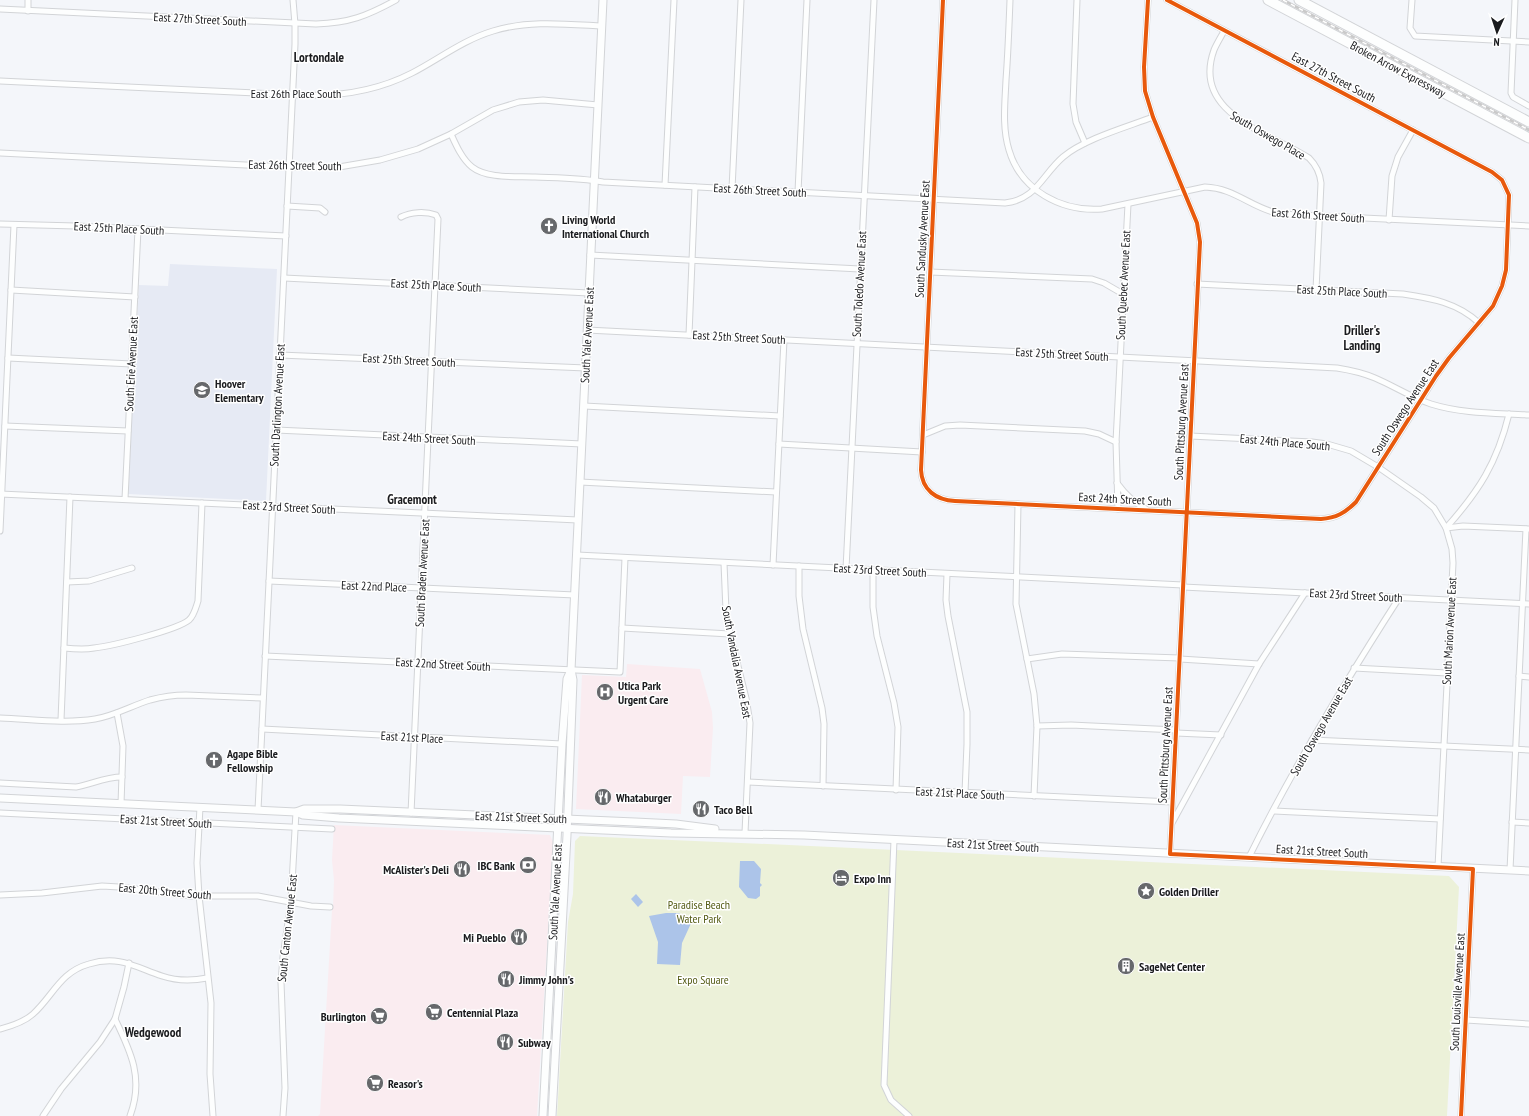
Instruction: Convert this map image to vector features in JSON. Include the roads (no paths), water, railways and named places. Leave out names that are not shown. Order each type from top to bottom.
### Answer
[{"type":"highway","name":"Broken Arrow Expressway","points":[[1268,0],[1529,138]]},
{"type":"highway","name":"Broken Arrow Expressway","points":[[1299,0],[1529,122]]},
{"type":"main road","name":"South Yale Avenue East","points":[[552,1116],[568,828],[573,680],[571,670],[603,0]]},
{"type":"main road","name":"South Yale Avenue East","points":[[543,1116],[559,828],[562,744],[567,679],[571,670]]},
{"type":"main road","name":"East 21st Street South","points":[[0,798],[296,812],[303,815],[339,818],[671,833],[745,833],[1529,871]]},
{"type":"main road","name":"East 21st Street South","points":[[296,812],[304,809],[340,809],[676,824],[745,833]]},
{"type":"main road","points":[[339,818],[340,809]]},
{"type":"main road","points":[[411,812],[415,821]]},
{"type":"main road","points":[[549,1008],[558,1009]]},
{"type":"main road","points":[[545,1077],[554,1077]]},
{"type":"street","points":[[28,0],[28,11]]},
{"type":"street","name":"South Darlington Avenue East","points":[[258,810],[289,167],[295,24],[293,0]]},
{"type":"street","name":"East 27th Street South","points":[[0,9],[295,24],[331,24],[358,19],[396,0]]},
{"type":"street","points":[[665,185],[674,0]]},
{"type":"street","points":[[732,188],[741,0]]},
{"type":"street","points":[[798,192],[807,0]]},
{"type":"street","name":"South Toledo Avenue East","points":[[846,569],[874,0]]},
{"type":"street","name":"South Sandusky Avenue East","points":[[922,479],[920,470],[943,0]]},
{"type":"street","points":[[1010,0],[1005,126],[1006,139],[1009,151],[1015,164],[1035,188],[1064,157],[1085,143],[1153,117]]},
{"type":"street","points":[[1077,0],[1073,104],[1076,122],[1085,143]]},
{"type":"street","name":"South Pittsburg Avenue East","points":[[1148,0],[1144,79],[1145,91],[1153,117],[1197,223],[1199,235],[1170,854]]},
{"type":"street","name":"East 27th Street South","points":[[1167,0],[1492,172]]},
{"type":"street","points":[[1412,0],[1410,28],[1415,36],[1529,42]]},
{"type":"street","points":[[1515,0],[1511,95],[1529,106]]},
{"type":"street","name":"East 26th Place South","points":[[0,81],[292,95],[339,94],[383,86],[413,73],[464,43],[479,36],[507,27],[540,23],[602,26]]},
{"type":"street","name":"South Oswego Place","points":[[1224,31],[1215,49],[1211,67],[1212,83],[1219,101],[1229,112],[1241,121],[1312,161],[1320,177],[1320,216],[1316,290]]},
{"type":"street","points":[[450,134],[493,110],[519,102],[542,100],[598,105]]},
{"type":"street","points":[[1389,220],[1392,176],[1398,157],[1413,130]]},
{"type":"street","name":"East 26th Street South","points":[[0,153],[327,168],[380,160],[418,148],[450,134],[465,161],[477,171],[486,173],[695,187],[1013,202],[1022,200],[1035,188],[1048,198],[1057,202],[1088,210],[1128,204],[1205,187],[1227,191],[1270,212],[1294,215],[1529,226]]},
{"type":"street","name":"South Oswego Avenue East","points":[[1336,517],[1344,513],[1356,502],[1449,358],[1493,306],[1502,286],[1506,270],[1509,226],[1509,195],[1502,180],[1492,172]]},
{"type":"street","points":[[689,335],[695,187]]},
{"type":"street","name":"South Quebec Avenue East","points":[[1118,509],[1116,442],[1128,204]]},
{"type":"street","points":[[287,206],[320,208],[325,212]]},
{"type":"street","name":"South Braden Avenue East","points":[[401,217],[411,212],[436,215],[438,219],[411,812]]},
{"type":"street","name":"East 25th Place South","points":[[0,224],[286,236]]},
{"type":"street","points":[[0,531],[14,225]]},
{"type":"street","name":"South Erie Avenue East","points":[[125,500],[138,229]]},
{"type":"street","points":[[590,255],[860,269]]},
{"type":"street","points":[[930,272],[1092,279],[1104,283],[1123,294]]},
{"type":"street","name":"East 25th Place South","points":[[284,278],[589,293]]},
{"type":"street","name":"East 25th Place South","points":[[1197,284],[1421,296],[1454,306],[1467,313],[1479,323]]},
{"type":"street","points":[[11,290],[135,296]]},
{"type":"street","name":"East 25th Street South","points":[[587,330],[856,343],[926,348],[1319,366],[1348,370],[1374,378],[1421,400],[1442,407],[1463,411],[1529,415]]},
{"type":"street","points":[[773,565],[784,340]]},
{"type":"street","name":"East 25th Street South","points":[[280,354],[586,368]]},
{"type":"street","points":[[8,358],[132,364]]},
{"type":"street","points":[[584,406],[780,416]]},
{"type":"street","points":[[1446,528],[1471,499],[1489,471],[1504,436],[1510,414]]},
{"type":"street","points":[[922,435],[945,426],[960,425],[1085,431],[1099,434],[1116,442]]},
{"type":"street","points":[[5,426],[128,431]]},
{"type":"street","name":"East 24th Street South","points":[[276,430],[582,444]]},
{"type":"street","name":"East 24th Place South","points":[[1190,436],[1327,444],[1351,451],[1411,488],[1429,503],[1440,517],[1446,528]]},
{"type":"street","points":[[778,444],[922,452]]},
{"type":"street","name":"East 24th Street South","points":[[922,479],[933,495],[946,500],[1321,519],[1336,517]]},
{"type":"street","points":[[580,482],[776,492]]},
{"type":"street","points":[[1116,482],[1131,499],[1148,510]]},
{"type":"street","name":"East 23rd Street South","points":[[1,494],[578,520]]},
{"type":"street","points":[[61,720],[70,497]]},
{"type":"street","points":[[64,648],[94,648],[115,644],[176,626],[189,620],[195,612],[198,601],[202,503]]},
{"type":"street","points":[[1018,504],[1016,604],[1034,694],[1037,726],[1034,796]]},
{"type":"street","points":[[1446,528],[1463,526],[1528,529],[1522,604],[1510,870]]},
{"type":"street","name":"South Marion Avenue East","points":[[1438,867],[1453,563],[1452,549],[1446,528]]},
{"type":"street","name":"East 23rd Street South","points":[[576,555],[1529,604]]},
{"type":"street","points":[[625,558],[622,628],[730,634]]},
{"type":"street","name":"South Vandalia Avenue East","points":[[724,563],[725,597],[730,634],[748,706],[750,734],[745,833]]},
{"type":"street","points":[[799,566],[801,615],[807,649],[822,708],[824,724],[823,786]]},
{"type":"street","points":[[67,582],[90,581],[132,568]]},
{"type":"street","points":[[873,570],[873,607],[877,636],[894,703],[898,727],[896,790]]},
{"type":"street","points":[[946,574],[946,600],[948,616],[966,712],[967,744],[965,793]]},
{"type":"street","name":"East 22nd Place","points":[[269,581],[575,595]]},
{"type":"street","points":[[1171,824],[1259,664],[1305,593]]},
{"type":"street","name":"South Oswego Avenue East","points":[[1249,857],[1312,740],[1354,668],[1399,598]]},
{"type":"street","name":"East 22nd Street South","points":[[266,656],[620,672],[622,628]]},
{"type":"street","points":[[1027,659],[1062,654],[1180,658],[1259,664]]},
{"type":"street","points":[[1354,668],[1447,673]]},
{"type":"street","points":[[1519,676],[1529,677]]},
{"type":"street","points":[[0,718],[79,721],[96,719],[151,700],[174,696],[186,695],[263,698]]},
{"type":"street","points":[[117,713],[123,746],[121,804]]},
{"type":"street","points":[[1037,726],[1071,725],[1221,735]]},
{"type":"street","name":"East 21st Place","points":[[262,729],[562,744]]},
{"type":"street","points":[[1312,740],[1529,750]]},
{"type":"street","points":[[0,783],[76,787],[111,777],[122,778]]},
{"type":"street","name":"East 21st Place South","points":[[748,782],[1172,802]]},
{"type":"street","points":[[200,808],[197,864],[207,978],[211,1003],[210,1074],[213,1116]]},
{"type":"street","points":[[1274,811],[1440,819]]},
{"type":"street","name":"South Canton Avenue East","points":[[283,1116],[285,1088],[281,982],[291,902],[296,812]]},
{"type":"street","name":"East 21st Street South","points":[[0,813],[332,829]]},
{"type":"street","points":[[1512,822],[1529,823]]},
{"type":"street","points":[[894,840],[884,1085],[891,1100],[909,1116]]},
{"type":"street","name":"South Louisville Avenue East","points":[[1461,1116],[1473,868]]},
{"type":"street","name":"East 20th Street South","points":[[0,895],[42,893],[102,886],[199,896],[258,896],[330,907]]},
{"type":"street","points":[[0,1029],[14,1025],[33,1014],[44,1003],[60,982],[75,970],[98,961],[119,960],[171,978],[186,980],[207,978]]},
{"type":"street","points":[[43,1116],[61,1089],[100,1042],[115,1019],[129,963]]},
{"type":"street","points":[[115,1019],[132,1054],[135,1068],[134,1098],[130,1116]]},
{"type":"street","points":[[1466,1020],[1529,1024]]},
{"type":"water","points":[[740,861],[754,861],[761,869],[760,883],[762,885],[760,887],[760,896],[756,899],[748,898],[739,887]]},
{"type":"water","points":[[636,894],[643,902],[638,907],[631,899]]},
{"type":"water","points":[[666,913],[678,913],[693,919],[682,943],[680,965],[657,964],[658,942],[649,916]]},
{"type":"railway","points":[[1283,0],[1529,130]]},
{"type":"place","name":"Living World International Church","points":[[549,226]]},
{"type":"place","name":"Hoover Elementary","points":[[202,390]]},
{"type":"place","name":"Utica Park Urgent Care","points":[[605,692]]},
{"type":"place","name":"Agape Bible Fellowship","points":[[214,760]]},
{"type":"place","name":"Whataburger","points":[[603,797]]},
{"type":"place","name":"Taco Bell","points":[[701,809]]},
{"type":"place","name":"IBC Bank","points":[[528,865]]},
{"type":"place","name":"McAlister's Deli","points":[[462,869]]},
{"type":"place","name":"Expo Inn","points":[[841,878]]},
{"type":"place","name":"Golden Driller","points":[[1146,891]]},
{"type":"place","name":"Mi Pueblo","points":[[519,937]]},
{"type":"place","name":"SageNet Center","points":[[1126,966]]},
{"type":"place","name":"Jimmy John's","points":[[506,979]]},
{"type":"place","name":"Centennial Plaza","points":[[434,1012]]},
{"type":"place","name":"Burlington","points":[[379,1016]]},
{"type":"place","name":"Subway","points":[[505,1042]]},
{"type":"place","name":"Reasor's","points":[[375,1083]]},
{"type":"district","name":"Lortondale","points":[[319,57]]},
{"type":"district","name":"Driller's Landing","points":[[1362,338]]},
{"type":"district","name":"Gracemont","points":[[412,499]]},
{"type":"district","name":"Wedgewood","points":[[153,1032]]},
{"type":"park label","name":"Paradise Beach Water Park","points":[[699,911]]},
{"type":"park label","name":"Expo Square","points":[[703,979]]}]
